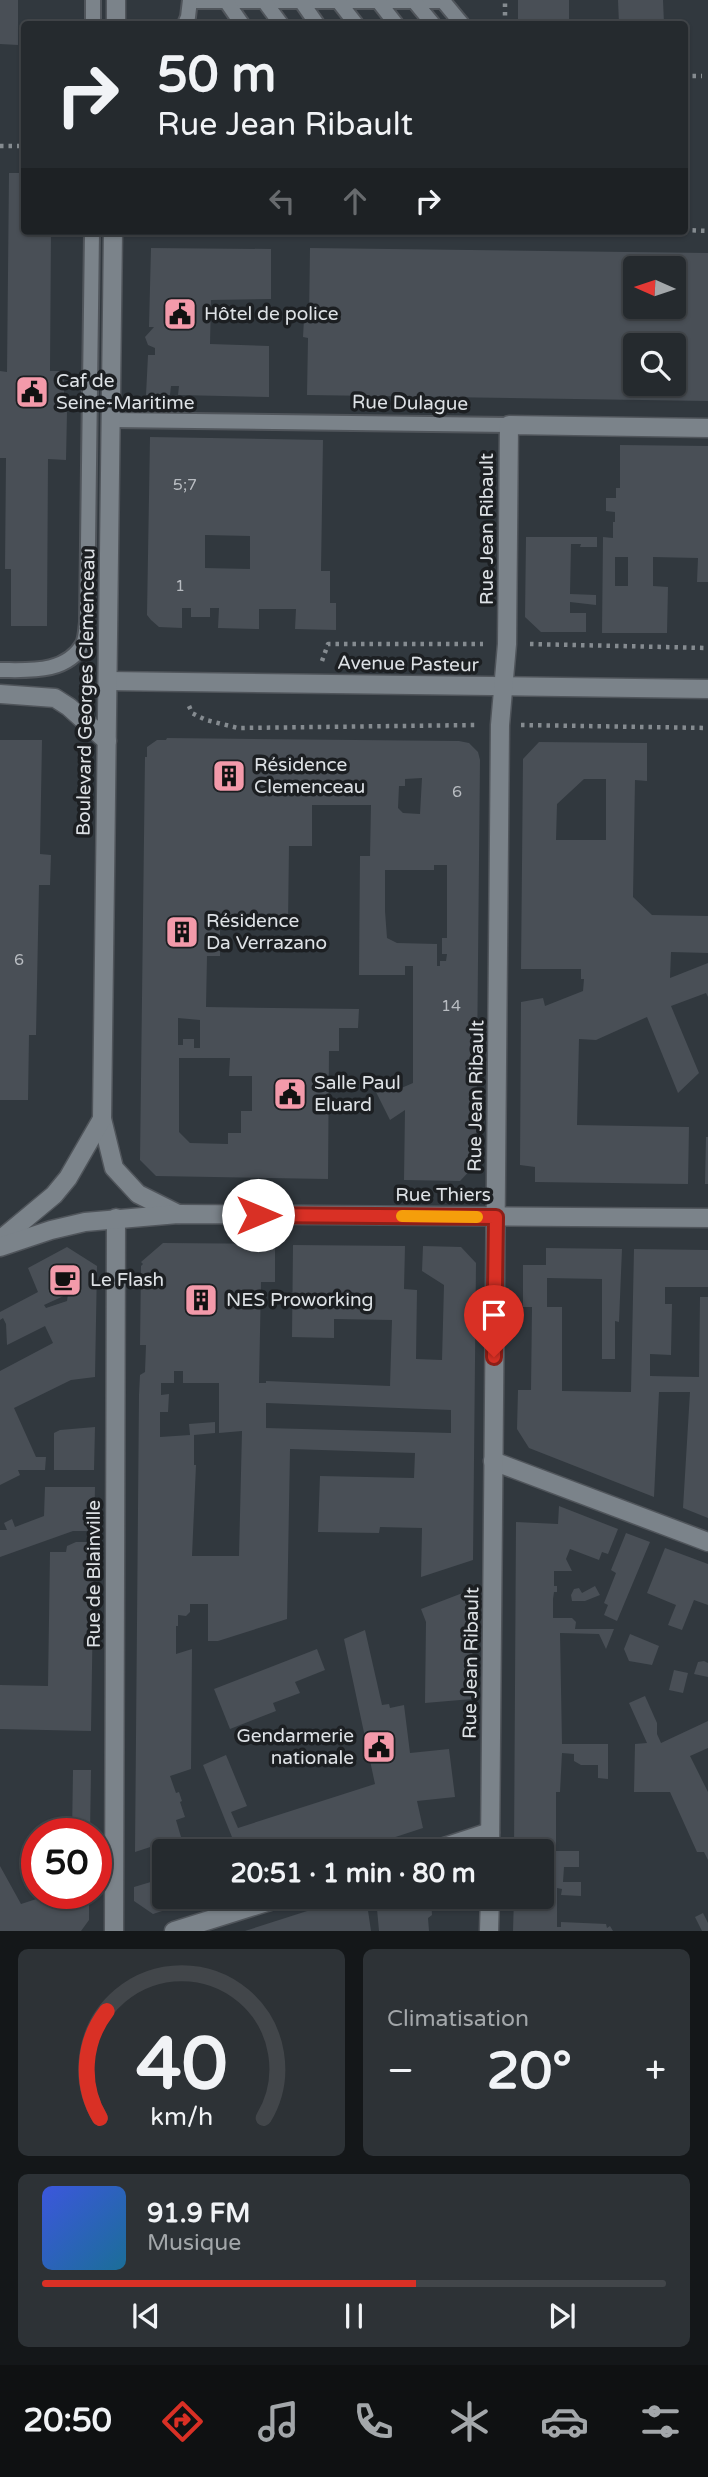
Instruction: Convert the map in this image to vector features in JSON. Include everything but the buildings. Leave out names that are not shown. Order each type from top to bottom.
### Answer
[{"type":"street","points":[[116,0],[116,21]]},
{"type":"street","name":"Boulevard Georges Clemenceau","points":[[0,1240],[54,1195],[68,1178],[102,1119],[113,235]]},
{"type":"street","name":"Rue Dulague","points":[[509,425],[708,428]]},
{"type":"street","name":"Rue Jean Ribault","points":[[490,1839],[500,725],[507,644],[509,425]]},
{"type":"street","name":"Avenue Pasteur","points":[[108,681],[708,689]]},
{"type":"street","points":[[0,694],[55,698],[107,741]]},
{"type":"street","name":"Rue Thiers","points":[[102,1119],[114,1168],[120,1176],[138,1194],[178,1214]]},
{"type":"street","name":"Rue Thiers","points":[[0,1247],[85,1222],[178,1214],[708,1218]]},
{"type":"street","name":"Rue de Blainville","points":[[114,1931],[116,1218]]},
{"type":"street","points":[[494,1461],[708,1542]]},
{"type":"street","points":[[469,1839],[490,1832]]},
{"type":"street","points":[[174,1931],[245,1909]]},
{"type":"street","points":[[489,1931],[490,1909]]},
{"type":"lane","points":[[93,0],[93,21]]},
{"type":"lane","points":[[190,21],[190,0],[443,1],[459,21]]},
{"type":"lane","points":[[226,1],[240,21]]},
{"type":"lane","points":[[264,1],[279,21]]},
{"type":"lane","points":[[301,1],[315,21]]},
{"type":"lane","points":[[338,1],[354,21]]},
{"type":"lane","points":[[378,1],[394,21]]},
{"type":"lane","points":[[414,1],[431,21]]},
{"type":"lane","points":[[0,670],[50,668],[75,653],[84,643],[88,622],[92,235]]},
{"type":"lane","name":"Rue Dulague","points":[[111,420],[509,425]]},
{"type":"path","points":[[505,0],[505,21]]},
{"type":"path","points":[[688,76],[702,76]]},
{"type":"path","points":[[0,145],[21,146]]},
{"type":"path","points":[[688,230],[708,230]]},
{"type":"path","points":[[313,683],[328,644],[708,648]]},
{"type":"path","points":[[181,682],[192,713],[206,720],[238,728],[500,725],[708,728]]},
{"type":"slow traffic","points":[[402,1216],[477,1217]]},
{"type":"place","name":"Hôtel de police","points":[[180,314]]},
{"type":"place","name":"Caf de Seine-Maritime","points":[[32,392]]},
{"type":"place","name":"Résidence Clemenceau","points":[[229,776]]},
{"type":"place","name":"Résidence Da Verrazano","points":[[182,932]]},
{"type":"place","name":"Salle Paul Eluard","points":[[290,1094]]},
{"type":"place","name":"Le Flash","points":[[65,1280]]},
{"type":"place","name":"NES Proworking","points":[[201,1300]]},
{"type":"place","name":"Gendarmerie nationale","points":[[379,1747]]},
{"type":"route","points":[[258,1215],[496,1217],[494,1357]]}]
